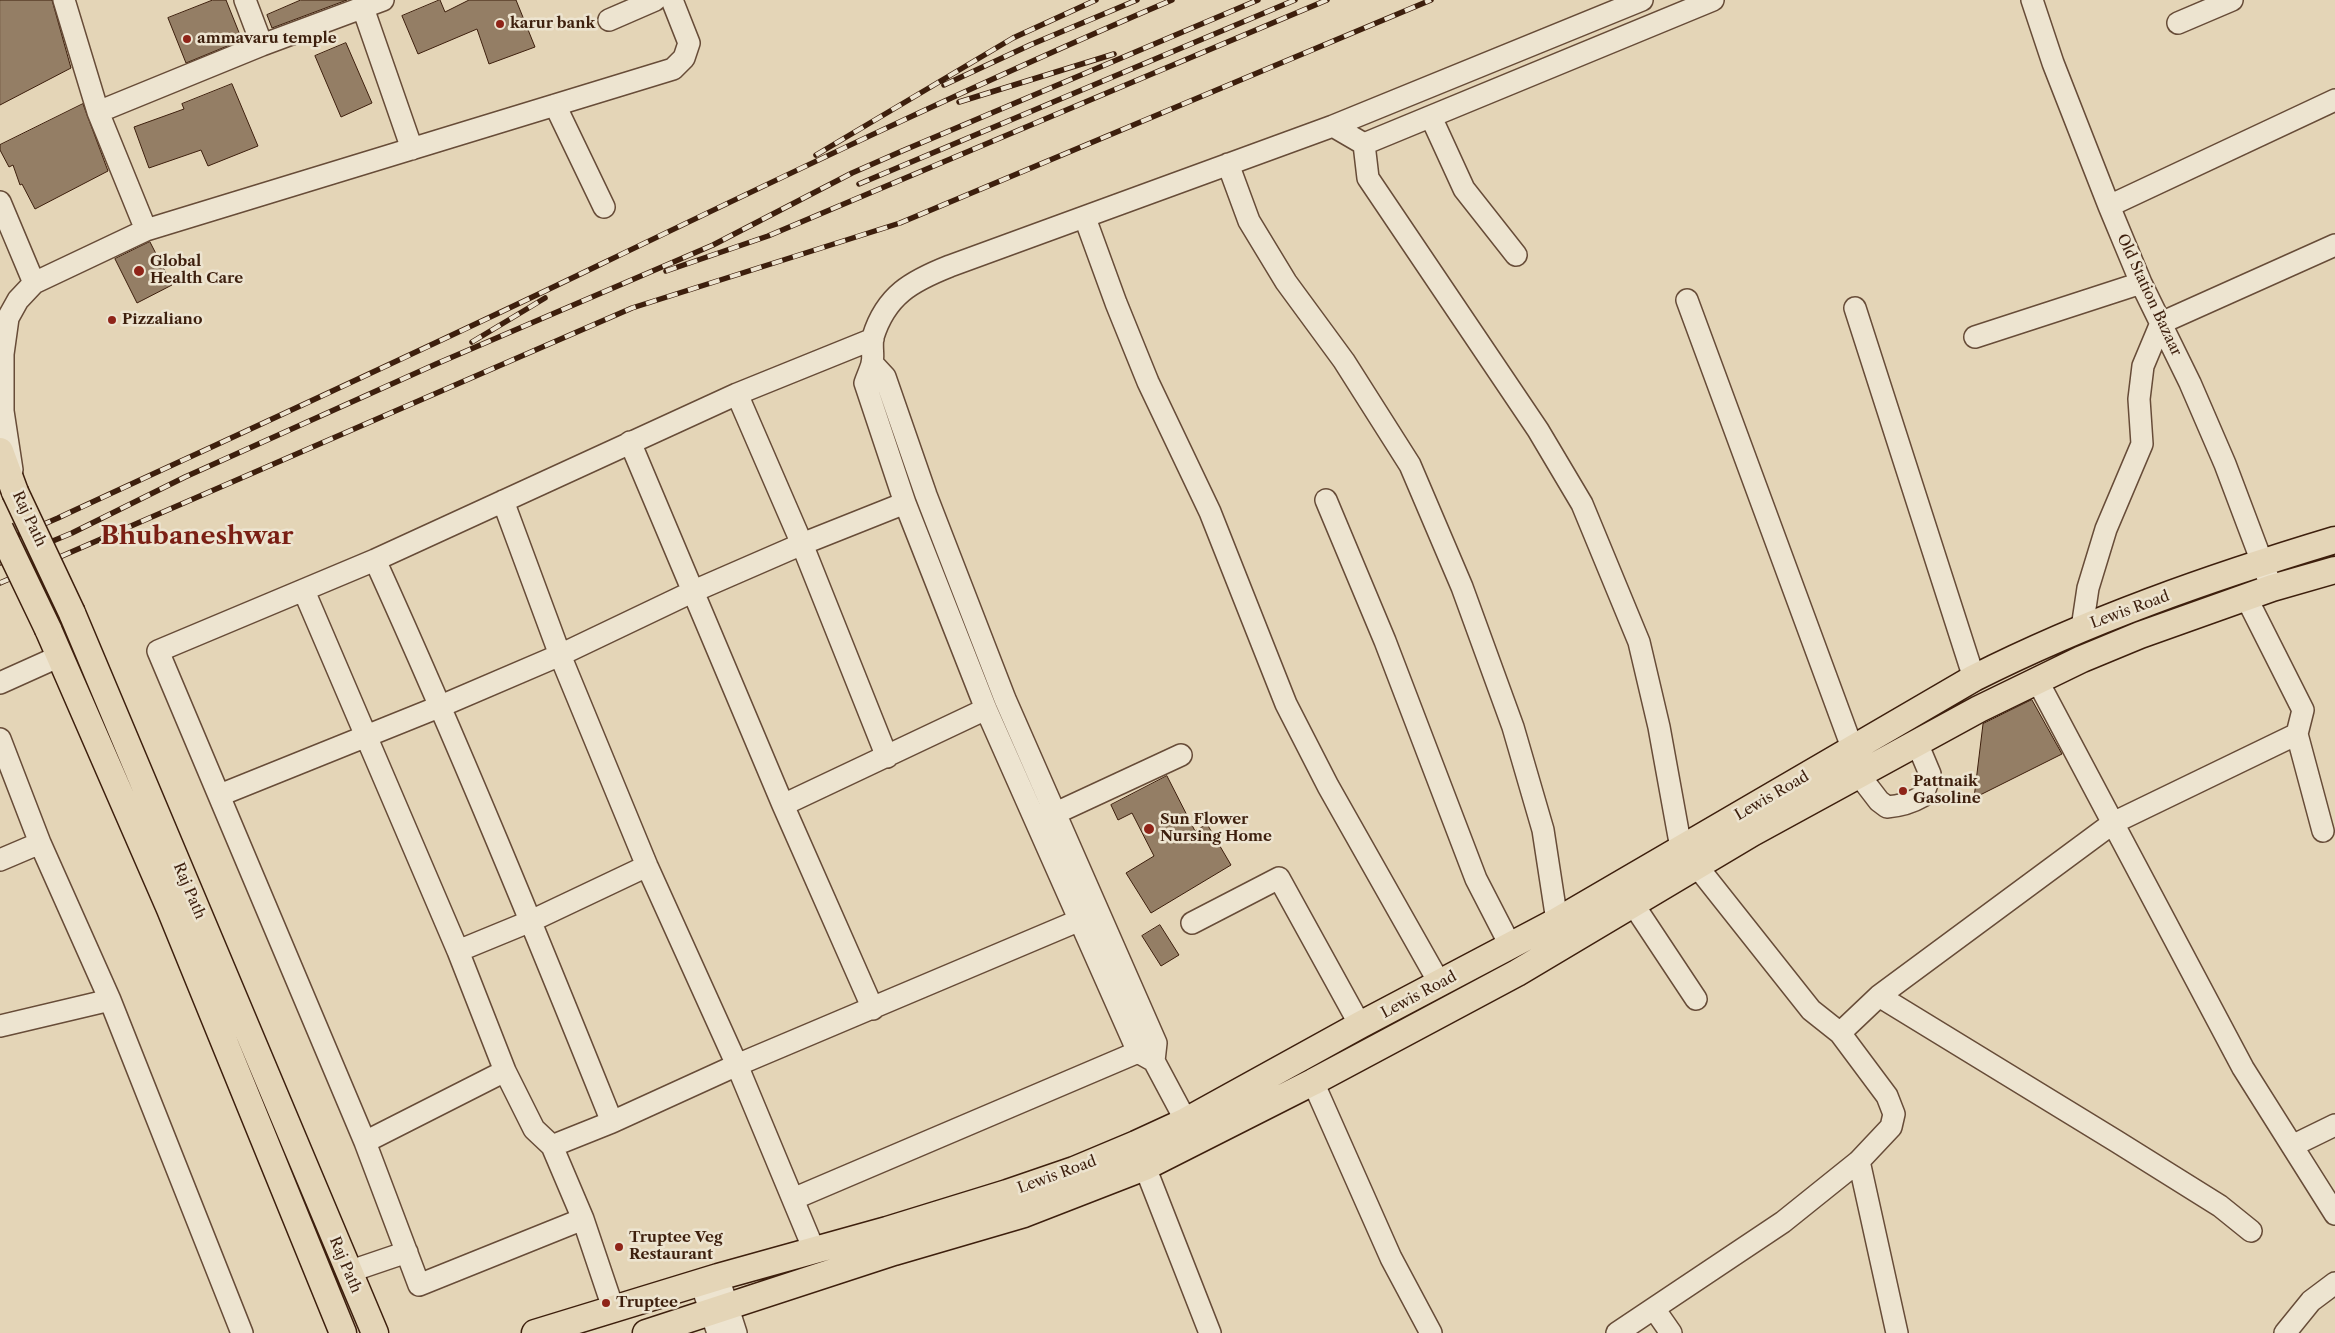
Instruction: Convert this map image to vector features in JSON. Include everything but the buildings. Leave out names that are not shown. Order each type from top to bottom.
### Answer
[{"type":"main road","name":"Raj Path","points":[[0,451],[15,492],[72,613],[348,1272],[377,1330]]},
{"type":"main road","name":"Raj Path","points":[[0,529],[48,629],[170,909],[343,1332]]},
{"type":"main road","name":"Lewis Road","points":[[535,1333],[1049,1178],[1136,1144],[1186,1121],[1557,921],[1689,856],[1856,762],[1974,678],[2024,653],[2082,628],[2262,562],[2335,540]]},
{"type":"main road","name":"Lewis Road","points":[[1856,762],[1918,742],[2037,680],[2140,635],[2272,588],[2335,570]]},
{"type":"main road","name":"Lewis Road","points":[[646,1333],[719,1318],[894,1252],[1024,1214],[1145,1168],[1313,1082],[1517,973],[1633,904],[1689,856]]},
{"type":"street","points":[[64,0],[98,112],[146,230]]},
{"type":"street","points":[[245,0],[262,45]]},
{"type":"street","points":[[98,112],[262,45],[383,0]]},
{"type":"street","points":[[609,20],[655,0]]},
{"type":"street","points":[[15,492],[3,411],[3,354],[8,318],[18,300],[34,283],[146,230],[673,69],[684,58],[689,43],[672,0]]},
{"type":"street","points":[[1186,1121],[1146,1056],[1080,920],[986,709],[905,503],[865,383],[872,363],[873,339],[889,306],[902,290],[919,279],[1333,126],[1642,0]]},
{"type":"street","points":[[1364,144],[1713,0]]},
{"type":"street","name":"Old Station Bazaar","points":[[2032,0],[2053,63],[2109,206],[2141,283],[2190,383],[2225,464],[2272,588]]},
{"type":"street","points":[[2178,23],[2232,0]]},
{"type":"street","points":[[363,8],[412,149]]},
{"type":"street","points":[[2109,206],[2335,100]]},
{"type":"street","points":[[555,105],[604,207]]},
{"type":"street","points":[[1431,117],[1464,189],[1516,255]]},
{"type":"street","points":[[1333,126],[1364,144]]},
{"type":"street","points":[[1364,144],[1368,178],[1538,430],[1582,504],[1639,642],[1689,856],[1811,1010],[1840,1033],[1887,1096],[1894,1114],[1891,1127],[1859,1161],[1783,1222],[1655,1310],[1617,1333]]},
{"type":"street","points":[[1228,164],[1249,221],[1281,274],[1344,361],[1410,465],[1462,587],[1513,727],[1543,830],[1557,921]]},
{"type":"street","points":[[0,202],[34,283]]},
{"type":"street","points":[[1085,218],[1126,329],[1148,382],[1210,512],[1286,704],[1328,786],[1440,984]]},
{"type":"street","points":[[2082,628],[2088,588],[2106,529],[2142,444],[2139,399],[2143,366],[2161,324],[2335,244]]},
{"type":"street","points":[[1975,336],[2141,283]]},
{"type":"street","points":[[1687,300],[1856,762],[1879,802],[1886,807],[1904,806],[1923,796],[1930,774],[1918,742]]},
{"type":"street","points":[[1855,308],[1974,678]]},
{"type":"street","points":[[583,1219],[419,1285],[365,1142],[220,794],[158,651],[375,560],[738,394],[873,339]]},
{"type":"street","points":[[793,1199],[1146,1056],[1156,1043],[1005,698],[926,495],[885,377],[872,363]]},
{"type":"street","points":[[738,394],[802,544],[887,756]]},
{"type":"street","points":[[630,442],[783,805],[873,1009]]},
{"type":"street","points":[[1326,500],[1385,641],[1476,879],[1511,947]]},
{"type":"street","points":[[503,501],[560,655],[648,866],[737,1065],[814,1250]]},
{"type":"street","points":[[220,794],[441,706],[560,655],[694,591],[802,544],[905,503]]},
{"type":"street","points":[[375,560],[441,706],[531,921],[612,1122]]},
{"type":"street","points":[[304,591],[368,736],[458,950],[505,1071],[534,1129],[552,1146],[583,1219],[613,1308]]},
{"type":"street","points":[[2246,597],[2303,710],[2297,734],[2323,831]]},
{"type":"street","points":[[0,683],[60,656]]},
{"type":"street","points":[[2037,680],[2243,1068],[2335,1214]]},
{"type":"street","points":[[783,805],[986,709]]},
{"type":"street","points":[[1840,1033],[1878,996],[2113,823],[2297,734]]},
{"type":"street","points":[[0,739],[4,761],[110,1000],[242,1333]]},
{"type":"street","points":[[1056,813],[1181,755]]},
{"type":"street","points":[[0,860],[40,843]]},
{"type":"street","points":[[458,950],[531,921],[648,866]]},
{"type":"street","points":[[1192,923],[1280,878],[1360,1026]]},
{"type":"street","points":[[1633,904],[1696,999]]},
{"type":"street","points":[[552,1146],[612,1122],[737,1065],[1080,920]]},
{"type":"street","points":[[1878,996],[2220,1206],[2251,1231]]},
{"type":"street","points":[[0,1026],[110,1000]]},
{"type":"street","points":[[365,1142],[505,1071]]},
{"type":"street","points":[[1313,1082],[1391,1258],[1431,1333]]},
{"type":"street","points":[[2292,1146],[2335,1125]]},
{"type":"street","points":[[1859,1161],[1898,1333]]},
{"type":"street","points":[[1145,1168],[1210,1333]]},
{"type":"street","points":[[348,1272],[406,1252]]},
{"type":"street","points":[[709,1280],[719,1318],[736,1333]]},
{"type":"street","points":[[2291,1331],[2311,1301],[2335,1283]]},
{"type":"street","points":[[1655,1310],[1671,1333]]},
{"type":"railway","points":[[816,155],[1013,38],[1096,0]]},
{"type":"railway","points":[[944,85],[1030,45],[1137,0]]},
{"type":"railway","points":[[0,543],[394,362],[954,97],[1172,0]]},
{"type":"railway","points":[[0,563],[72,533],[185,477],[436,364],[713,245],[852,173],[1258,0]]},
{"type":"railway","points":[[859,184],[1295,0]]},
{"type":"railway","points":[[666,271],[768,236],[1327,0]]},
{"type":"railway","points":[[0,583],[632,308],[900,223],[1431,0]]},
{"type":"railway","points":[[959,102],[1114,54]]},
{"type":"railway","points":[[472,342],[545,298]]},
{"type":"place","name":"karur bank","points":[[500,24]]},
{"type":"place","name":"ammavaru temple","points":[[187,39]]},
{"type":"place","name":"Global Health Care","points":[[139,271]]},
{"type":"place","name":"Pizzaliano","points":[[112,320]]},
{"type":"place","name":"Pattnaik Gasoline","points":[[1903,791]]},
{"type":"place","name":"Sun Flower Nursing Home","points":[[1149,829]]},
{"type":"place","name":"Truptee Veg Restaurant","points":[[619,1247]]},
{"type":"place","name":"Truptee","points":[[606,1303]]},
{"type":"district","name":"Bhubaneshwar","points":[[197,537]]}]
